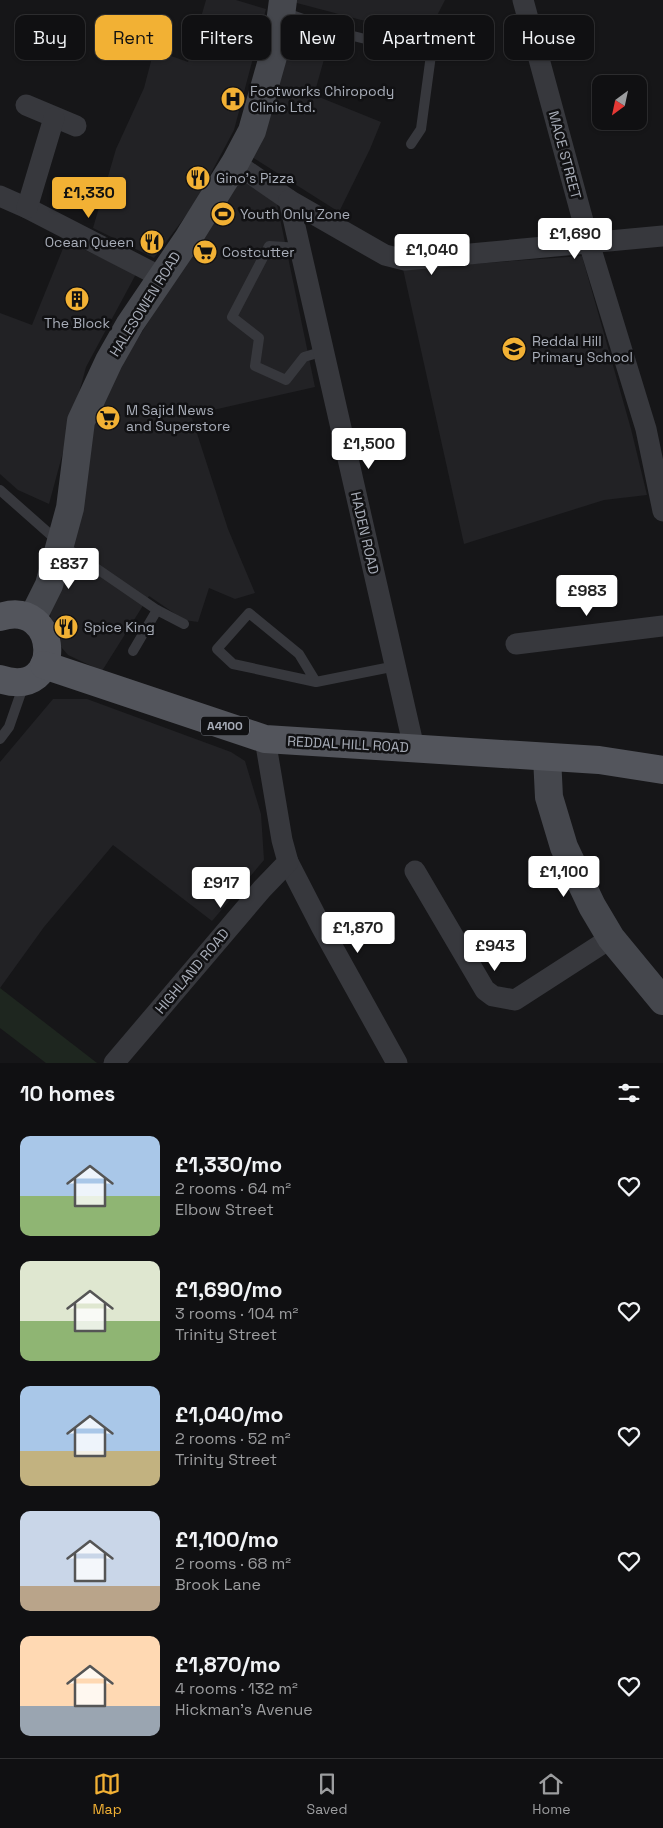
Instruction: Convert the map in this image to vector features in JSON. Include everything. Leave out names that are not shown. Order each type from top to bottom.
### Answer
[{"type":"main road","name":"HALESOWEN ROAD","points":[[10,614],[40,627],[45,636],[48,655],[44,665]]},
{"type":"main road","points":[[9,686],[36,676],[44,665]]},
{"type":"main road","name":"REDDAL HILL ROAD","points":[[44,665],[265,739],[598,760],[663,770]]},
{"type":"street","name":"MACE STREET","points":[[523,0],[589,243],[655,428],[663,511]]},
{"type":"street","name":"HALESOWEN ROAD","points":[[10,614],[49,585],[70,508],[81,421],[109,361],[130,324],[189,237],[235,163],[252,131],[278,39],[283,6]]},
{"type":"street","points":[[26,105],[76,126]]},
{"type":"street","points":[[27,208],[54,118]]},
{"type":"street","points":[[235,163],[289,200],[384,255],[405,260],[663,236]]},
{"type":"street","points":[[0,196],[161,277]]},
{"type":"street","name":"HADEN ROAD","points":[[289,200],[414,748]]},
{"type":"street","points":[[516,644],[663,626]]},
{"type":"street","points":[[265,739],[282,840],[288,862],[322,928],[397,1063]]},
{"type":"street","points":[[547,757],[549,797],[564,847],[592,906],[611,938],[663,1001]]},
{"type":"street","name":"HIGHLAND ROAD","points":[[114,1063],[262,889],[288,862]]},
{"type":"street","points":[[415,871],[486,990],[493,996],[515,1000],[611,938]]},
{"type":"lane","points":[[283,6],[349,35],[431,56],[421,129],[410,144]]},
{"type":"lane","points":[[300,248],[269,246],[232,317],[259,338],[255,366],[286,380],[304,357],[324,351]]},
{"type":"lane","points":[[0,490],[61,544],[157,610],[184,624]]},
{"type":"lane","points":[[133,651],[157,610]]},
{"type":"lane","points":[[316,682],[299,654],[249,613],[217,649],[234,664],[316,682],[396,666]]},
{"type":"lane","points":[[0,738],[9,727],[9,686]]},
{"type":"shaded area","points":[[206,0],[236,0],[266,9],[264,15],[202,15]]},
{"type":"shaded area","points":[[294,0],[445,0],[437,15],[364,15],[364,21],[354,18],[354,15],[342,15],[293,2]]},
{"type":"shaded area","points":[[281,49],[281,60],[324,60],[314,95],[381,122],[339,212],[249,155]]},
{"type":"shaded area","points":[[172,56],[188,62],[189,60],[253,60],[234,130],[194,205],[154,258],[93,228],[116,149],[144,88],[151,60],[172,60]]},
{"type":"shaded area","points":[[238,177],[277,204],[315,387],[191,415],[228,529],[255,593],[235,599],[209,588],[198,622],[184,620],[149,596],[102,671],[68,655],[56,641],[50,614],[66,558],[93,426],[106,390]]},
{"type":"shaded area","points":[[66,241],[136,274],[86,367],[49,504],[18,490],[0,474],[0,313],[32,325]]},
{"type":"shaded area","name":"Reddal Hill Primary School","points":[[582,256],[631,429],[647,495],[604,500],[464,544],[403,269]]},
{"type":"shaded area","points":[[53,699],[87,699],[231,752],[245,761],[261,814],[264,860],[212,921],[113,845],[44,927],[0,988],[0,762]]},
{"type":"shaded area","points":[[0,988],[97,1063],[46,1063],[0,1028]]},
{"type":"place","name":"Footworks Chiropody Clinic Ltd.","points":[[233,99]]},
{"type":"place","name":"Gino's Pizza","points":[[198,178]]},
{"type":"place","name":"Youth Only Zone","points":[[223,214]]},
{"type":"place","name":"Ocean Queen","points":[[152,242]]},
{"type":"place","name":"Costcutter","points":[[205,252]]},
{"type":"place","name":"The Block","points":[[77,299]]},
{"type":"place","name":"Reddal Hill Primary School","points":[[514,349]]},
{"type":"place","name":"M Sajid News and Superstore","points":[[108,418]]},
{"type":"place","name":"Spice King","points":[[66,627]]}]
